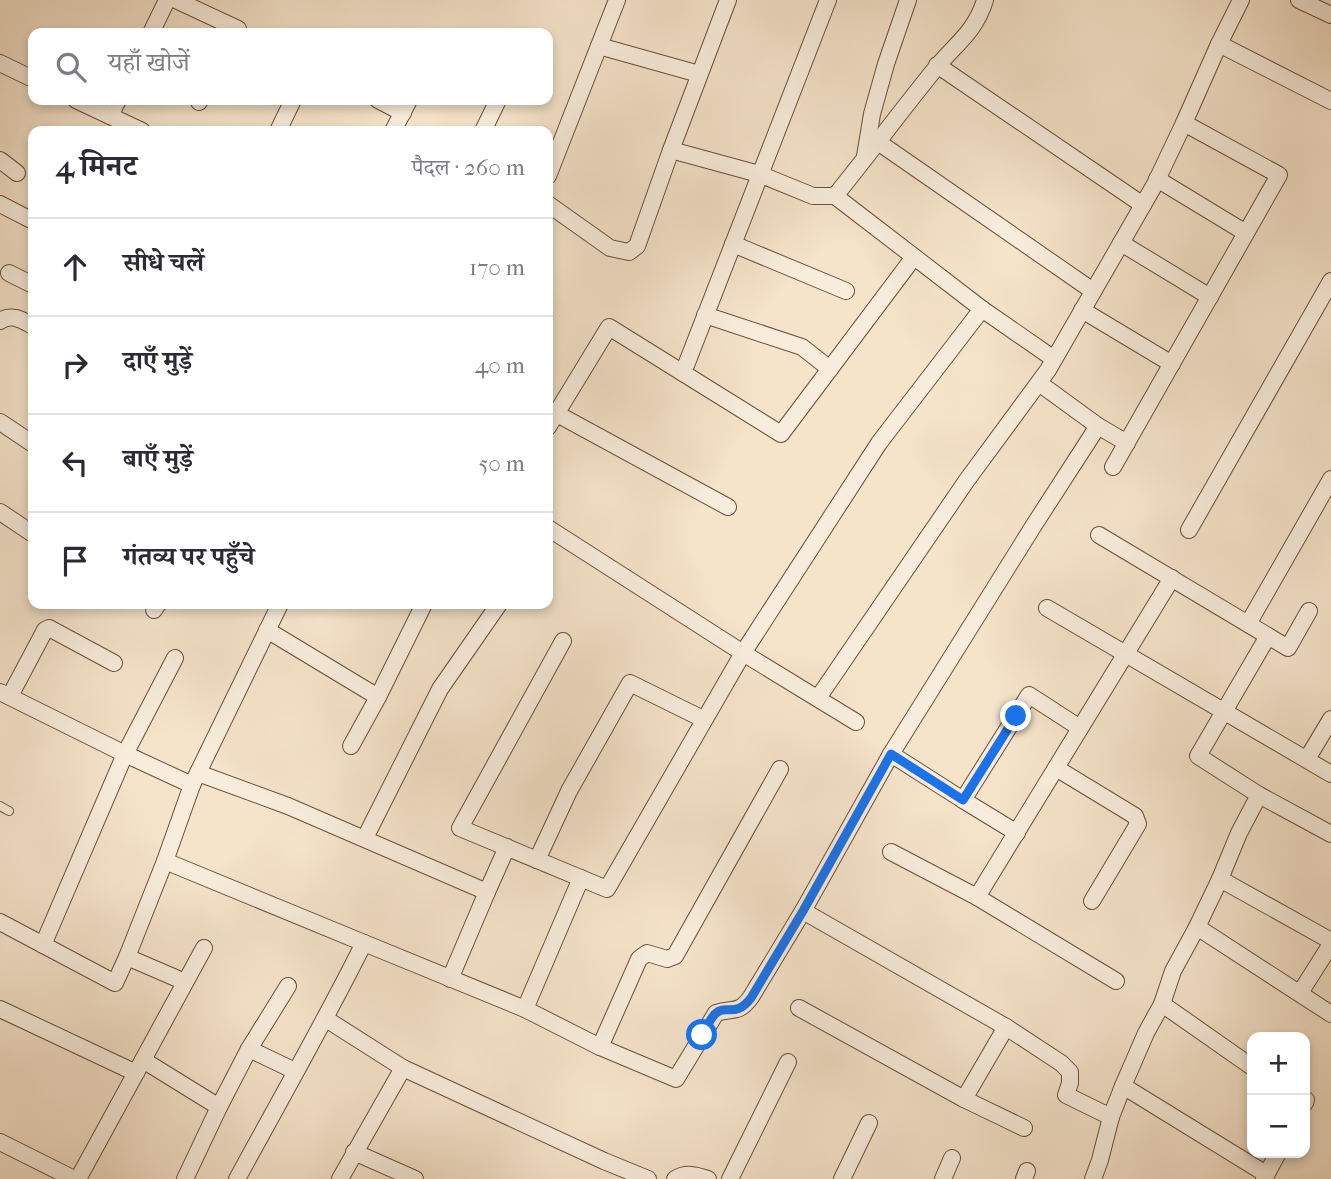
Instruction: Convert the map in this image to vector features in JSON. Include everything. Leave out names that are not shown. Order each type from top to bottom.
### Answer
[{"type":"street","points":[[153,28],[167,0]]},
{"type":"street","points":[[176,0],[232,28]]},
{"type":"street","points":[[553,163],[617,0]]},
{"type":"street","points":[[553,208],[610,248],[629,252],[637,246],[728,0]]},
{"type":"street","points":[[683,373],[828,0]]},
{"type":"street","points":[[865,159],[872,114],[908,0]]},
{"type":"street","points":[[835,196],[937,65],[972,29],[985,0]]},
{"type":"street","points":[[818,698],[967,480],[1054,359],[1157,179],[1241,0]]},
{"type":"street","points":[[1299,0],[1328,9]]},
{"type":"street","points":[[1219,44],[1331,101]]},
{"type":"street","points":[[599,46],[699,74]]},
{"type":"street","points":[[0,63],[28,77]]},
{"type":"street","points":[[937,65],[1143,205]]},
{"type":"street","points":[[87,105],[128,126]]},
{"type":"street","points":[[110,116],[116,105]]},
{"type":"street","points":[[280,126],[291,105]]},
{"type":"street","points":[[485,126],[496,105]]},
{"type":"street","points":[[396,126],[406,106]]},
{"type":"street","points":[[1113,467],[1279,175],[1184,124]]},
{"type":"street","points":[[878,142],[1093,291]]},
{"type":"street","points":[[671,150],[759,174],[813,196],[835,196],[982,309],[1054,359]]},
{"type":"street","points":[[0,160],[17,173]]},
{"type":"street","points":[[1157,179],[1247,233]]},
{"type":"street","points":[[0,204],[28,218]]},
{"type":"street","points":[[1121,243],[1210,297]]},
{"type":"street","points":[[733,244],[846,291]]},
{"type":"street","points":[[553,413],[609,327],[780,434],[915,257]]},
{"type":"street","points":[[9,273],[28,282]]},
{"type":"street","points":[[1189,530],[1331,281]]},
{"type":"street","points":[[564,641],[460,828],[607,889],[743,653],[879,443],[982,309]]},
{"type":"street","points":[[1082,310],[1172,364]]},
{"type":"street","points":[[705,315],[802,347],[830,369]]},
{"type":"street","points":[[0,321],[3,318],[18,318],[28,323]]},
{"type":"street","points":[[1039,383],[1098,426],[1127,443]]},
{"type":"street","points":[[553,417],[728,507]]},
{"type":"street","points":[[0,422],[28,441]]},
{"type":"street","points":[[165,860],[525,1009],[600,1047],[676,1079],[716,1013],[725,1009],[734,1011],[745,1006],[803,911],[891,754],[1098,426]]},
{"type":"street","points":[[1248,624],[1331,479]]},
{"type":"street","points":[[0,512],[28,531]]},
{"type":"street","points":[[553,531],[856,722]]},
{"type":"street","points":[[1099,535],[1288,648],[1309,611]]},
{"type":"street","points":[[977,897],[1172,578]]},
{"type":"street","points":[[1047,608],[1331,774]]},
{"type":"street","points":[[0,922],[115,983],[195,779],[278,609]]},
{"type":"street","points":[[351,746],[422,609]]},
{"type":"street","points":[[365,838],[440,689],[496,609]]},
{"type":"street","points":[[114,663],[50,628],[45,630],[5,694],[125,754],[195,779],[288,806],[487,892]]},
{"type":"street","points":[[267,630],[378,697]]},
{"type":"street","points":[[1268,636],[1198,756],[1259,795],[1331,834]]},
{"type":"street","points":[[43,946],[125,754],[175,658]]},
{"type":"street","points":[[537,860],[569,791],[630,683],[704,719]]},
{"type":"street","points":[[963,800],[1029,695],[1080,728]]},
{"type":"street","points":[[1307,759],[1331,719]]},
{"type":"street","points":[[891,754],[1017,833]]},
{"type":"street","points":[[1056,768],[1135,816],[1138,824],[1092,901]]},
{"type":"street","points":[[600,1047],[639,959],[647,953],[667,959],[675,956],[780,769]]},
{"type":"street","points":[[1093,1179],[1123,1086],[1162,1004],[1173,971],[1197,927],[1259,795]]},
{"type":"street","points":[[450,979],[508,848]]},
{"type":"street","points":[[891,852],[977,897],[1116,981]]},
{"type":"street","points":[[525,1009],[581,878]]},
{"type":"street","points":[[1220,879],[1331,942],[1300,993]]},
{"type":"street","points":[[803,911],[1006,1027],[1061,1063],[1070,1072],[1066,1096],[1111,1117]]},
{"type":"street","points":[[1197,927],[1331,1014]]},
{"type":"street","points":[[237,1179],[365,943]]},
{"type":"street","points":[[0,1142],[76,1179],[204,948]]},
{"type":"street","points":[[127,957],[185,982]]},
{"type":"street","points":[[185,1179],[249,1049],[288,986]]},
{"type":"street","points":[[1162,1004],[1247,1064]]},
{"type":"street","points":[[799,1007],[964,1099],[1024,1128]]},
{"type":"street","points":[[0,1009],[139,1067],[219,1107]]},
{"type":"street","points":[[326,1019],[403,1068],[648,1179]]},
{"type":"street","points":[[964,1099],[1006,1027]]},
{"type":"street","points":[[249,1049],[295,1071]]},
{"type":"street","points":[[730,1179],[788,1062]]},
{"type":"street","points":[[340,1179],[403,1068]]},
{"type":"street","points":[[1123,1086],[1265,1177],[1275,1158]]},
{"type":"street","points":[[842,1179],[869,1123]]},
{"type":"street","points":[[354,1152],[415,1179]]},
{"type":"street","points":[[943,1179],[952,1158]]},
{"type":"street","points":[[675,1179],[693,1174],[708,1179]]},
{"type":"lane","points":[[0,806],[9,811]]},
{"type":"route","points":[[702,1035],[716,1013],[725,1009],[734,1011],[745,1006],[751,998],[891,754],[963,800],[1016,716]]}]
